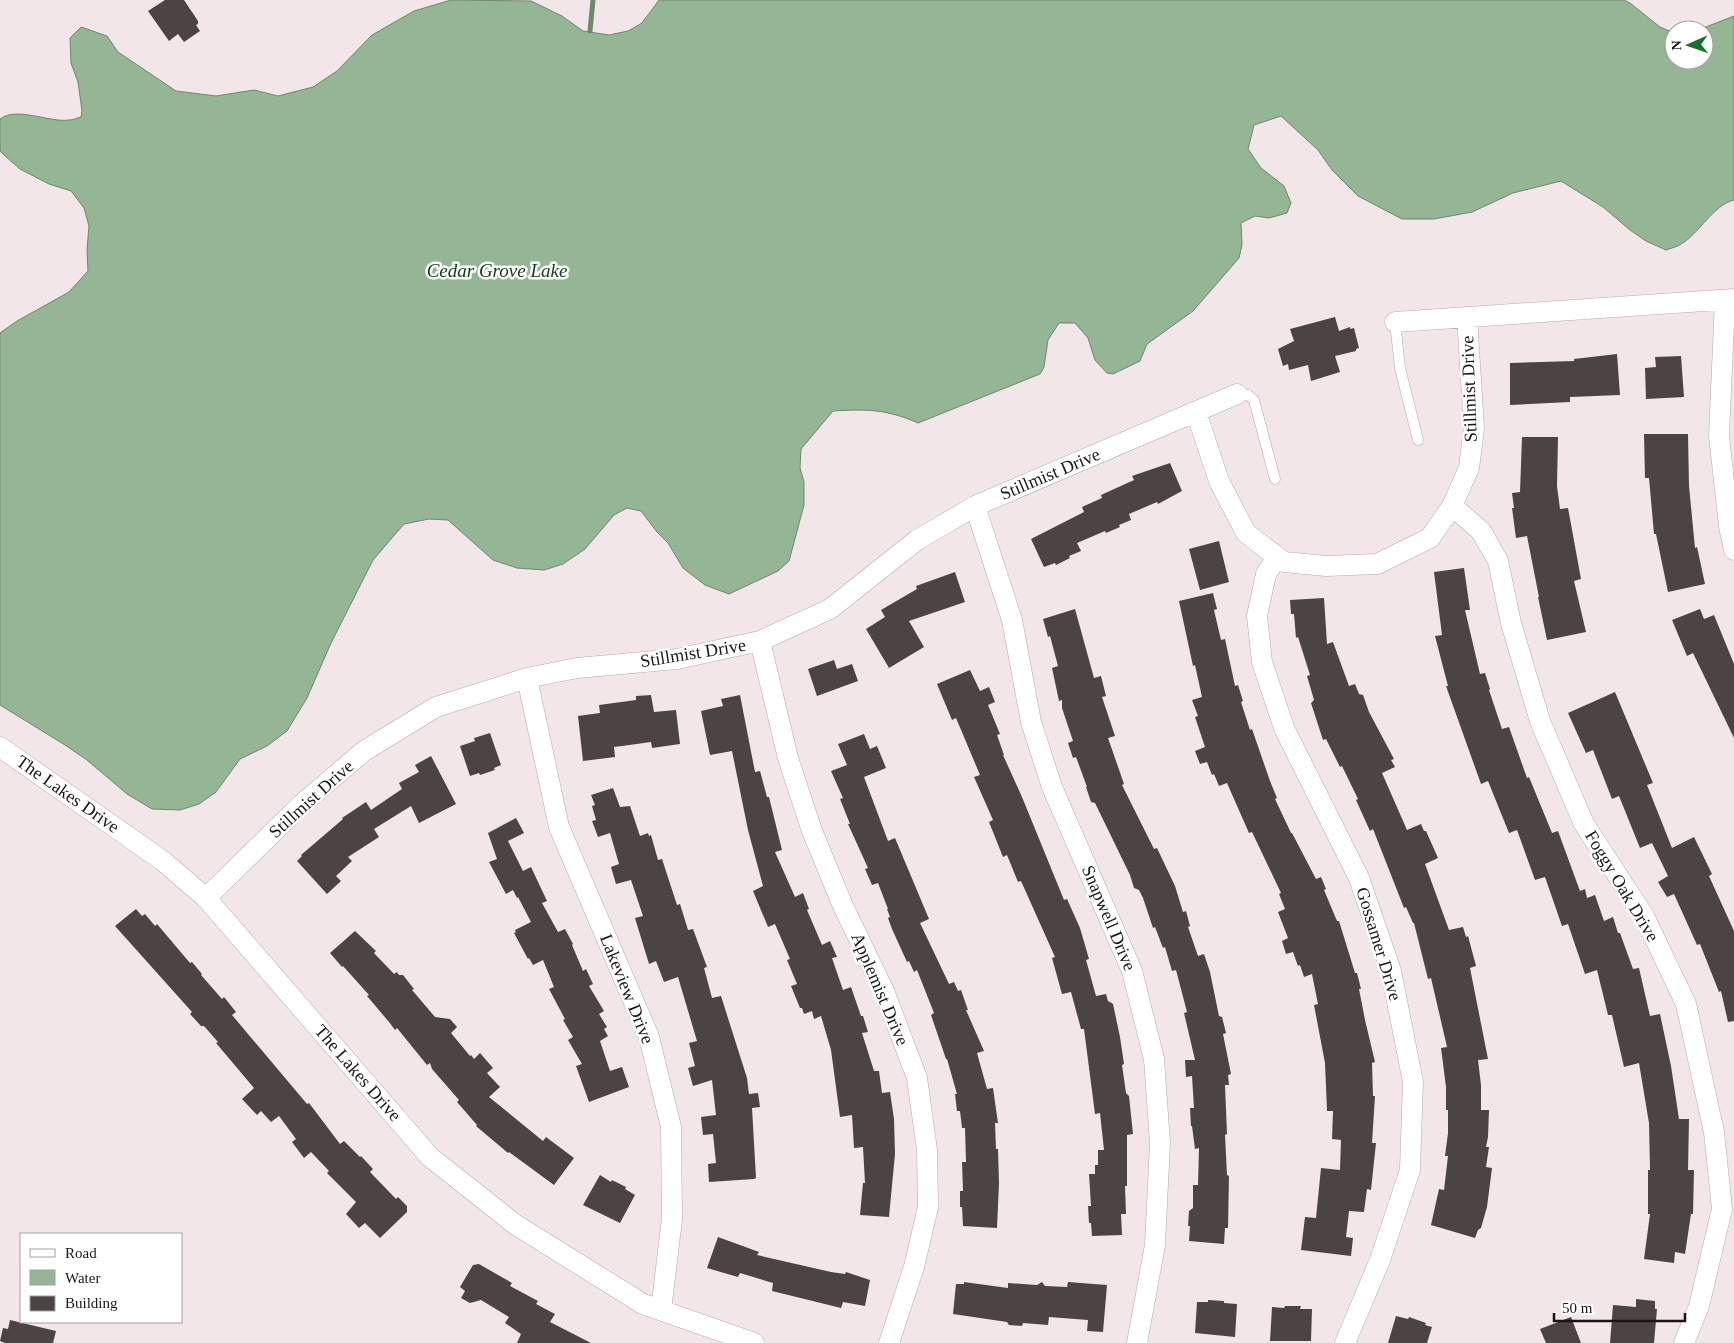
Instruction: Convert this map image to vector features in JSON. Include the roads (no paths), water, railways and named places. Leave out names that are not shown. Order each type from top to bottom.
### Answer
[{"type":"street","name":"Stillmist Drive","points":[[1395,322],[1730,300]]},
{"type":"street","points":[[1730,300],[1719,436],[1729,526],[1734,550]]},
{"type":"street","name":"Stillmist Drive","points":[[1196,412],[1219,481],[1246,533],[1284,562],[1326,566],[1377,564],[1430,538],[1452,506],[1469,468],[1474,428],[1467,317]]},
{"type":"street","name":"Stillmist Drive","points":[[206,898],[302,804],[364,751],[436,707],[527,678],[577,668],[677,659],[760,641],[830,609],[917,540],[975,506],[1237,394]]},
{"type":"street","name":"Snapwell Drive","points":[[975,506],[1012,620],[1031,722],[1052,787],[1132,971],[1154,1059],[1160,1143],[1155,1245],[1137,1343]]},
{"type":"street","name":"Foggy Oak Drive","points":[[1452,506],[1481,531],[1498,561],[1511,623],[1540,721],[1584,824],[1644,916],[1686,1004],[1714,1132],[1722,1209],[1699,1306],[1684,1343]]},
{"type":"street","name":"Gossamer Drive","points":[[1277,557],[1266,574],[1257,616],[1262,662],[1284,728],[1359,878],[1391,972],[1413,1082],[1410,1170],[1380,1260],[1345,1343]]},
{"type":"street","name":"Applemist Drive","points":[[760,641],[788,758],[812,831],[843,906],[884,991],[917,1078],[927,1150],[928,1207],[914,1267],[889,1343]]},
{"type":"street","name":"Lakeview Drive","points":[[527,678],[559,828],[649,1037],[671,1127],[672,1219],[661,1310]]},
{"type":"street","name":"The Lakes Drive","points":[[0,747],[163,861],[206,898],[430,1157],[516,1225],[643,1304],[754,1343]]},
{"type":"lane","points":[[1395,322],[1400,368],[1418,440]]},
{"type":"lane","points":[[1237,394],[1248,395],[1254,400],[1275,479]]},
{"type":"water","name":"Cedar Grove Lake","points":[[451,0],[531,1],[562,16],[583,31],[609,35],[628,31],[642,23],[659,0],[1624,0],[1664,29],[1664,70],[1714,70],[1714,24],[1734,16],[1734,200],[1726,203],[1713,213],[1688,239],[1678,246],[1666,250],[1646,241],[1603,207],[1561,181],[1513,193],[1472,212],[1434,219],[1402,219],[1358,196],[1332,170],[1318,150],[1281,116],[1254,125],[1248,149],[1261,168],[1284,186],[1291,203],[1287,213],[1269,218],[1255,216],[1241,223],[1242,245],[1239,258],[1193,311],[1147,344],[1140,361],[1113,374],[1107,373],[1095,360],[1088,338],[1075,323],[1059,323],[1048,340],[1044,367],[1040,374],[918,423],[907,418],[876,411],[833,411],[801,449],[800,468],[804,482],[804,505],[789,561],[778,571],[729,594],[705,585],[683,568],[668,543],[641,511],[627,508],[614,515],[585,549],[563,564],[544,570],[517,568],[493,560],[448,520],[429,519],[404,524],[373,560],[331,643],[307,698],[287,731],[267,746],[240,759],[216,792],[199,804],[180,810],[152,809],[127,794],[87,760],[0,705],[0,333],[17,321],[69,292],[88,271],[89,226],[84,208],[71,191],[49,184],[20,169],[0,151],[0,119],[7,115],[15,114],[61,120],[72,120],[81,117],[82,111],[78,82],[71,63],[70,38],[81,27],[107,36],[118,52],[176,91],[216,96],[254,90],[278,96],[313,87],[337,71],[372,35],[414,11]]},
{"type":"waterway","points":[[590,31],[593,0]]}]
